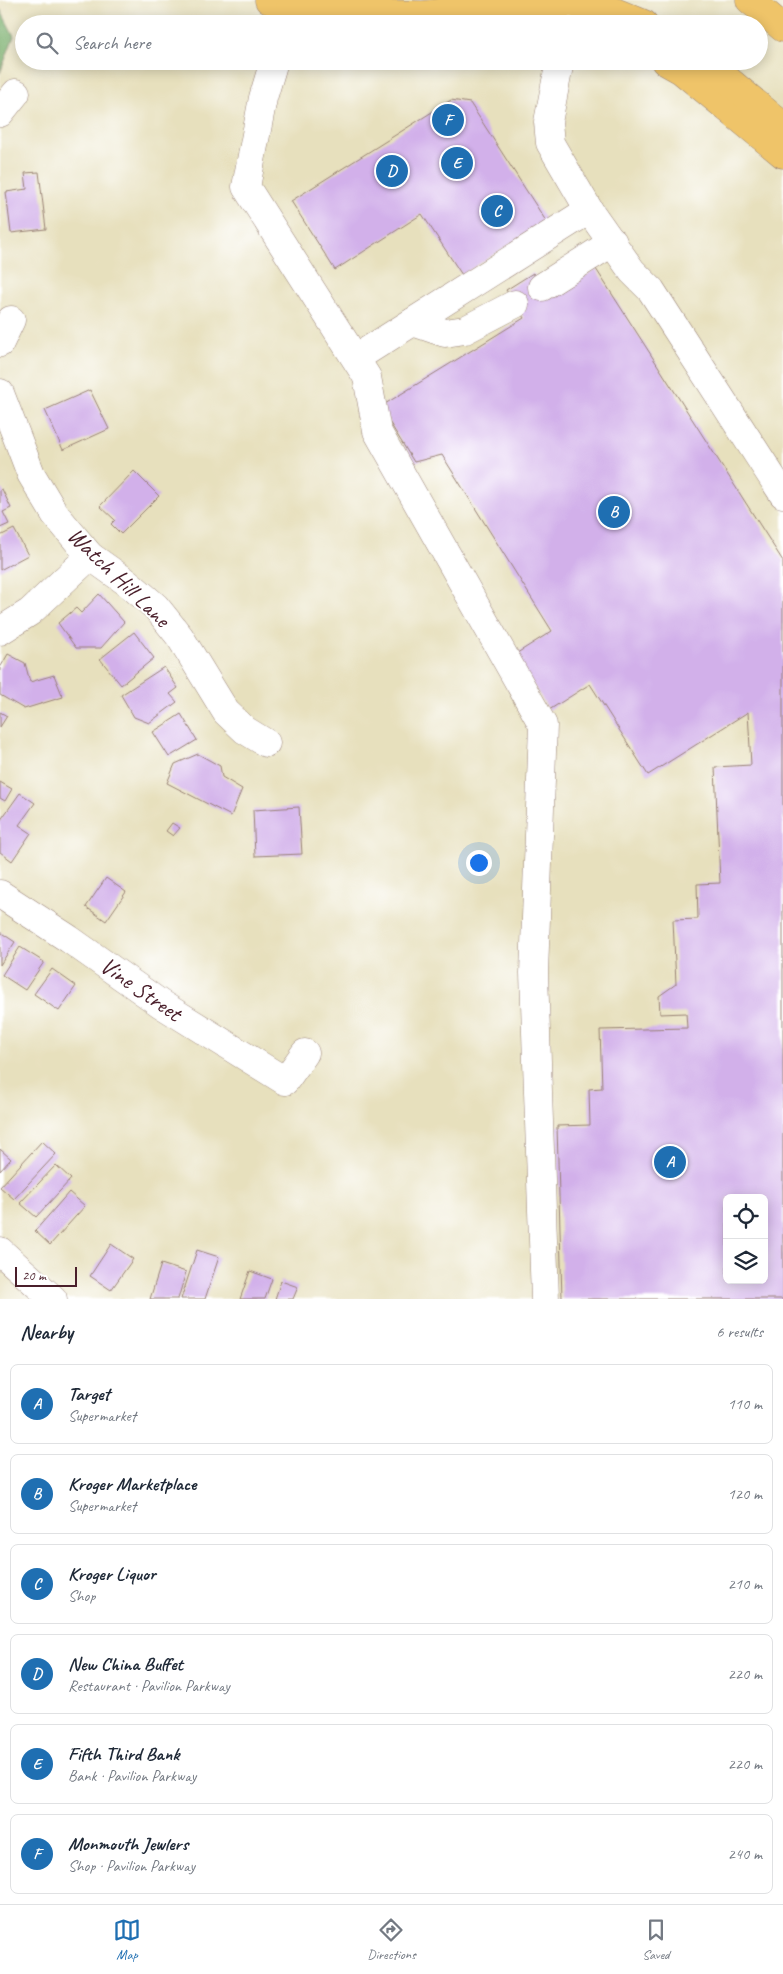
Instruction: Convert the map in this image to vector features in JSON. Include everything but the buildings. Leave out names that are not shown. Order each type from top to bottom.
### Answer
[{"type":"main road","points":[[750,0],[768,15]]},
{"type":"main road","points":[[284,8],[335,7],[381,14],[423,15],[502,6],[615,12],[622,15]]},
{"type":"main road","points":[[284,8],[298,15]]},
{"type":"main road","points":[[768,15],[783,28]]},
{"type":"main road","points":[[681,70],[783,154]]},
{"type":"main road","points":[[716,70],[783,126]]},
{"type":"street","points":[[271,70],[263,98],[246,187],[367,377],[377,431],[543,725],[534,972],[545,1299]]},
{"type":"street","points":[[558,70],[548,122],[550,143],[589,210],[632,271],[651,290],[783,494]]},
{"type":"street","points":[[356,358],[589,210]]},
{"type":"street","points":[[542,287],[612,242]]},
{"type":"street","points":[[413,322],[445,332],[465,330],[515,304]]},
{"type":"street","name":"Watch Hill Lane","points":[[0,393],[31,474],[55,514],[90,556],[128,583],[156,607],[180,637],[226,712],[245,730],[266,743]]},
{"type":"street","points":[[0,631],[30,612],[90,556]]},
{"type":"street","name":"Vine Street","points":[[0,894],[69,938],[160,1004],[284,1081],[305,1053]]},
{"type":"street","points":[[0,1251],[53,1299]]},
{"type":"green space","points":[[0,9],[14,36],[0,73]]},
{"type":"place","name":"Monmouth Jewlers","points":[[448,120]]},
{"type":"place","name":"Fifth Third Bank","points":[[457,163]]},
{"type":"place","name":"New China Buffet","points":[[392,171]]},
{"type":"place","name":"Kroger Liquor","points":[[497,211]]},
{"type":"place","name":"Kroger Marketplace","points":[[614,512]]},
{"type":"place","name":"Target","points":[[670,1162]]}]
